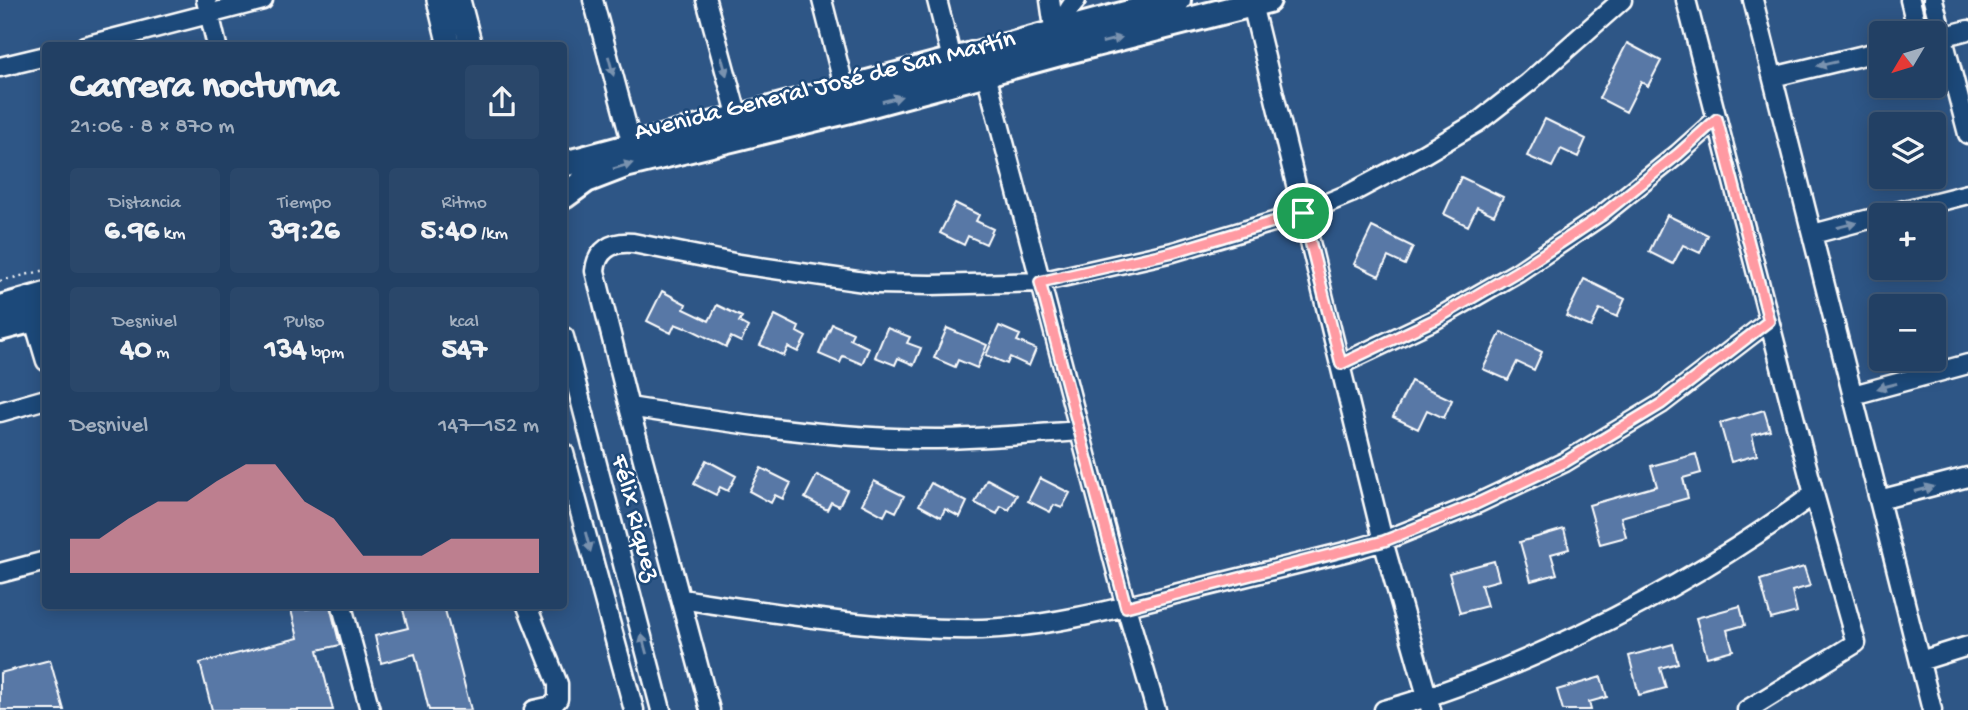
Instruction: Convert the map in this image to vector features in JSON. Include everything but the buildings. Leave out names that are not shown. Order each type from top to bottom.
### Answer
[{"type":"highway","name":"Avenida General José de San Martín","points":[[955,71],[986,75],[1020,64],[1058,43],[1178,0]]},
{"type":"highway","name":"Avenida General José de San Martín","points":[[567,194],[586,180],[608,170],[739,128],[1058,43],[1257,1]]},
{"type":"highway","name":"Avenida General José de San Martín","points":[[567,163],[632,145],[739,128]]},
{"type":"highway","points":[[0,308],[38,308]]},
{"type":"highway","points":[[0,328],[38,308]]},
{"type":"main road","points":[[438,0],[448,42]]},
{"type":"main road","points":[[459,0],[470,42]]},
{"type":"street","points":[[98,42],[207,7],[263,0]]},
{"type":"street","points":[[593,0],[632,145]]},
{"type":"street","points":[[706,0],[739,128]]},
{"type":"street","points":[[822,0],[848,100]]},
{"type":"street","points":[[937,0],[955,71]]},
{"type":"street","points":[[1050,0],[1058,43]]},
{"type":"street","points":[[1058,43],[1070,6],[1076,0]]},
{"type":"street","points":[[710,710],[595,271],[601,253],[609,246],[621,242],[739,264],[878,285],[1040,282],[1173,252],[1303,213],[1351,193],[1478,122],[1528,83],[1622,0]]},
{"type":"street","points":[[1686,0],[1814,494],[1856,643],[1747,710]]},
{"type":"street","points":[[1753,0],[1932,710]]},
{"type":"street","points":[[1910,0],[1915,21]]},
{"type":"street","points":[[1933,0],[1936,21]]},
{"type":"street","points":[[1257,1],[1303,213],[1384,541],[1430,704]]},
{"type":"street","points":[[207,7],[216,42]]},
{"type":"street","points":[[1946,36],[1968,30]]},
{"type":"street","points":[[1773,77],[1869,54]]},
{"type":"street","points":[[0,67],[42,57]]},
{"type":"street","points":[[1946,64],[1968,134]]},
{"type":"street","points":[[986,75],[1126,607],[1156,710]]},
{"type":"street","points":[[1341,364],[1436,319],[1528,265],[1601,216],[1717,119]]},
{"type":"street","points":[[1933,203],[1968,194]]},
{"type":"street","points":[[1812,234],[1869,220]]},
{"type":"street","points":[[38,308],[42,334]]},
{"type":"street","points":[[681,599],[855,623],[983,629],[1045,623],[1126,607],[1384,541],[1476,504],[1565,462],[1661,404],[1769,321]]},
{"type":"street","name":"Félix Riquez","points":[[567,349],[661,710]]},
{"type":"street","points":[[1853,395],[1968,364]]},
{"type":"street","points":[[0,412],[42,400]]},
{"type":"street","points":[[629,407],[783,430],[852,436],[936,439],[1080,431]]},
{"type":"street","name":"Félix Riquez","points":[[567,464],[634,710]]},
{"type":"street","points":[[1879,500],[1968,477]]},
{"type":"street","points":[[1384,710],[1430,704],[1612,620],[1702,571],[1814,494]]},
{"type":"street","points":[[0,573],[42,562]]},
{"type":"street","points":[[343,609],[370,710]]},
{"type":"street","points":[[528,609],[558,684],[558,699],[552,706],[534,710]]},
{"type":"street","points":[[1920,661],[1968,646]]},
{"type":"path","points":[[0,281],[42,271]]},
{"type":"route","points":[[1717,119],[1769,321],[1661,404],[1565,462],[1476,504],[1384,541],[1126,607],[1040,282],[1173,252],[1303,213],[1341,364],[1436,319],[1518,271],[1601,216],[1717,119]]}]
